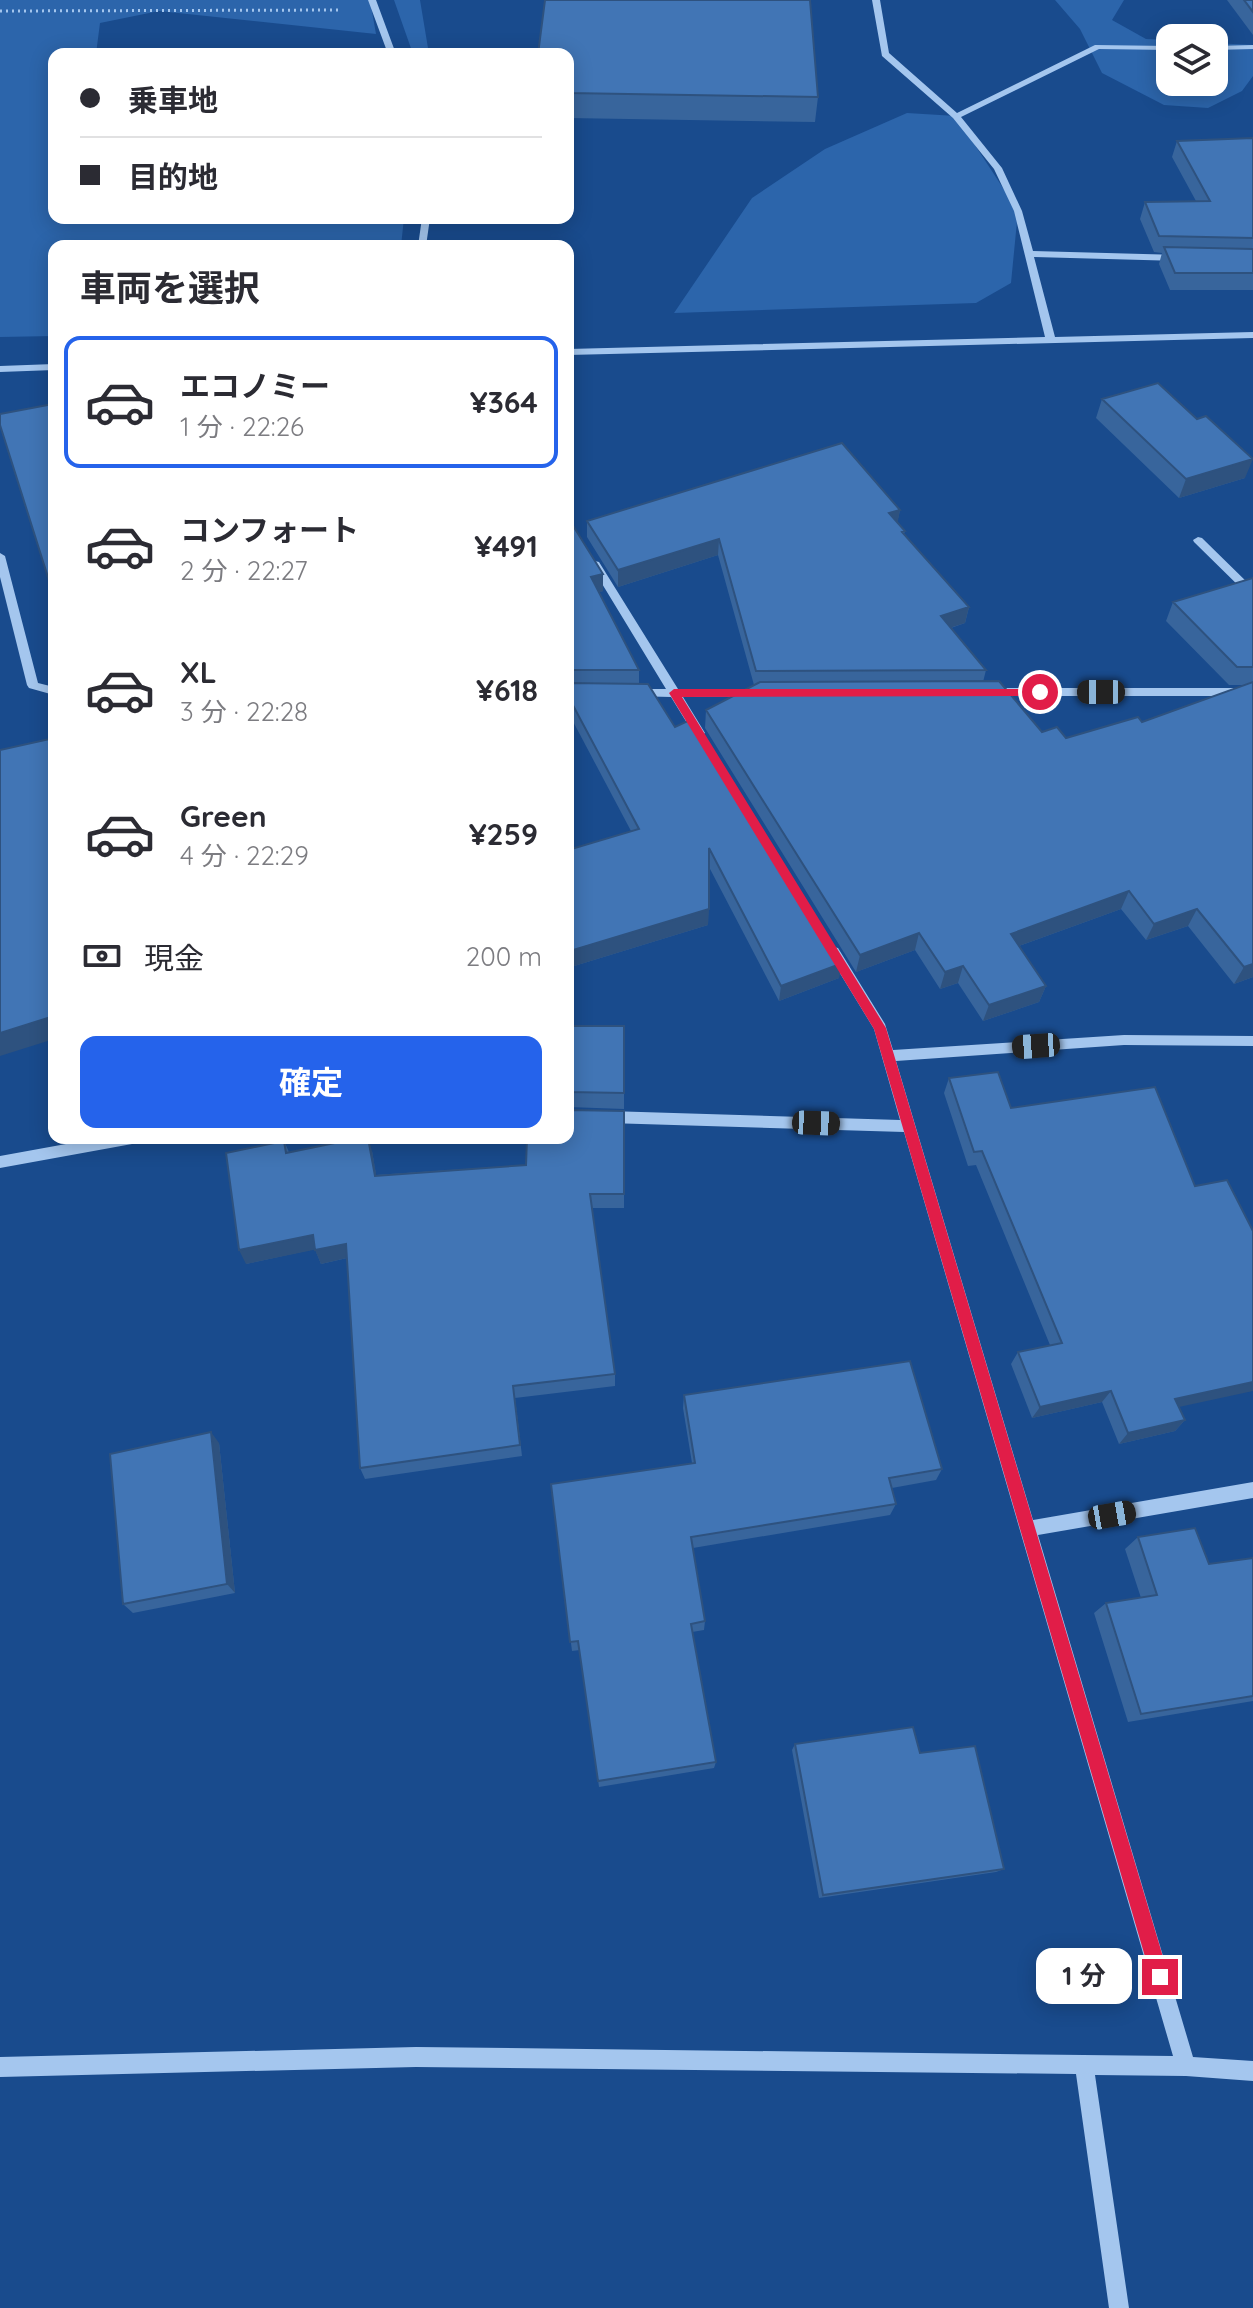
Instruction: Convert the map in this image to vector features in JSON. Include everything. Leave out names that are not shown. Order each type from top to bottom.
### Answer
[{"type":"street","points":[[372,0],[390,48]]},
{"type":"street","points":[[876,0],[885,54],[956,116],[998,168],[1018,211],[1051,341]]},
{"type":"street","points":[[956,116],[1098,47],[1156,48]]},
{"type":"street","points":[[1228,48],[1253,47]]},
{"type":"street","points":[[1028,254],[1193,259]]},
{"type":"street","points":[[574,352],[1253,335]]},
{"type":"street","points":[[0,369],[48,367]]},
{"type":"street","points":[[1198,540],[1253,594]]},
{"type":"street","points":[[584,547],[707,747]]},
{"type":"street","points":[[0,556],[4,586],[33,685],[48,689]]},
{"type":"street","points":[[971,693],[1253,692]]},
{"type":"street","points":[[629,694],[768,693]]},
{"type":"street","points":[[822,934],[880,1028],[1186,2066]]},
{"type":"street","points":[[888,1056],[1124,1040],[1253,1041]]},
{"type":"street","points":[[599,1117],[909,1126]]},
{"type":"street","points":[[0,1162],[99,1144]]},
{"type":"street","points":[[1028,1529],[1253,1490]]},
{"type":"street","points":[[0,2067],[416,2057],[1186,2066],[1253,2071]]},
{"type":"street","points":[[1084,2065],[1119,2308]]},
{"type":"path","points":[[0,11],[376,10]]},
{"type":"shaded area","points":[[0,0],[370,0],[376,34],[159,11],[100,23],[97,48],[48,48],[48,224],[403,224],[402,240],[48,240],[48,336],[0,337]]},
{"type":"shaded area","points":[[394,0],[420,0],[428,48],[411,48]]},
{"type":"shaded area","points":[[1055,0],[1124,0],[1112,20],[1146,39],[1156,39],[1156,96],[1228,96],[1228,44],[1253,45],[1253,76],[1242,91],[1208,108],[1164,105],[1102,73],[1080,29]]},
{"type":"shaded area","points":[[907,113],[956,116],[1018,211],[1011,283],[976,303],[674,313],[752,198],[825,149]]},
{"type":"building","points":[[545,0],[810,0],[818,97],[574,93],[574,48],[539,48]]},
{"type":"building","points":[[1244,0],[1253,0],[1253,12]]},
{"type":"building","points":[[1253,138],[1253,238],[1159,236],[1145,202],[1210,201],[1177,141]]},
{"type":"building","points":[[1164,247],[1253,249],[1253,273],[1175,273]]},
{"type":"building","points":[[1158,383],[1197,419],[1206,416],[1253,459],[1186,479],[1102,399]]},
{"type":"building","points":[[48,405],[48,577],[0,425],[0,414]]},
{"type":"building","points":[[842,443],[900,510],[889,513],[905,531],[902,532],[969,607],[941,616],[986,670],[756,671],[719,539],[618,570],[587,521]]},
{"type":"building","points":[[574,527],[603,574],[591,577],[639,670],[574,670]]},
{"type":"building","points":[[1253,578],[1253,667],[1237,667],[1173,602]]},
{"type":"building","points":[[999,681],[1042,732],[1057,727],[1066,738],[1138,717],[1142,722],[1253,682],[1253,964],[1244,967],[1197,909],[1154,924],[1129,891],[1011,934],[1046,986],[989,1005],[963,966],[945,972],[919,933],[860,955],[706,710],[760,682]]},
{"type":"building","points":[[574,683],[648,684],[675,727],[692,719],[843,963],[781,986],[709,848],[709,909],[574,950],[574,848],[639,829],[574,707]]},
{"type":"building","points":[[48,739],[48,1018],[0,1033],[0,750]]},
{"type":"building","points":[[574,1026],[624,1026],[624,1093],[574,1092]]},
{"type":"building","points":[[998,1072],[1011,1108],[1155,1087],[1195,1186],[1227,1180],[1253,1231],[1253,1382],[1175,1399],[1185,1420],[1128,1433],[1111,1391],[1040,1407],[1018,1352],[1062,1343],[982,1151],[974,1152],[949,1078]]},
{"type":"building","points":[[574,1110],[624,1111],[624,1194],[590,1194],[615,1374],[513,1386],[520,1445],[360,1468],[346,1244],[315,1250],[313,1235],[239,1250],[226,1153],[270,1144],[284,1144],[286,1153],[330,1144],[369,1144],[375,1176],[526,1165],[527,1144],[574,1144]]},
{"type":"building","points":[[910,1361],[942,1469],[889,1478],[896,1504],[691,1537],[705,1621],[691,1624],[716,1762],[598,1781],[578,1641],[570,1642],[551,1484],[695,1463],[684,1395]]},
{"type":"building","points":[[211,1432],[227,1584],[123,1604],[110,1454]]},
{"type":"building","points":[[1195,1528],[1209,1564],[1253,1558],[1253,1696],[1141,1714],[1106,1603],[1157,1595],[1138,1537]]},
{"type":"building","points":[[913,1727],[920,1753],[975,1746],[1004,1869],[823,1895],[795,1744]]},
{"type":"route","points":[[1040,692],[674,693],[880,1028],[1160,1977]]}]
